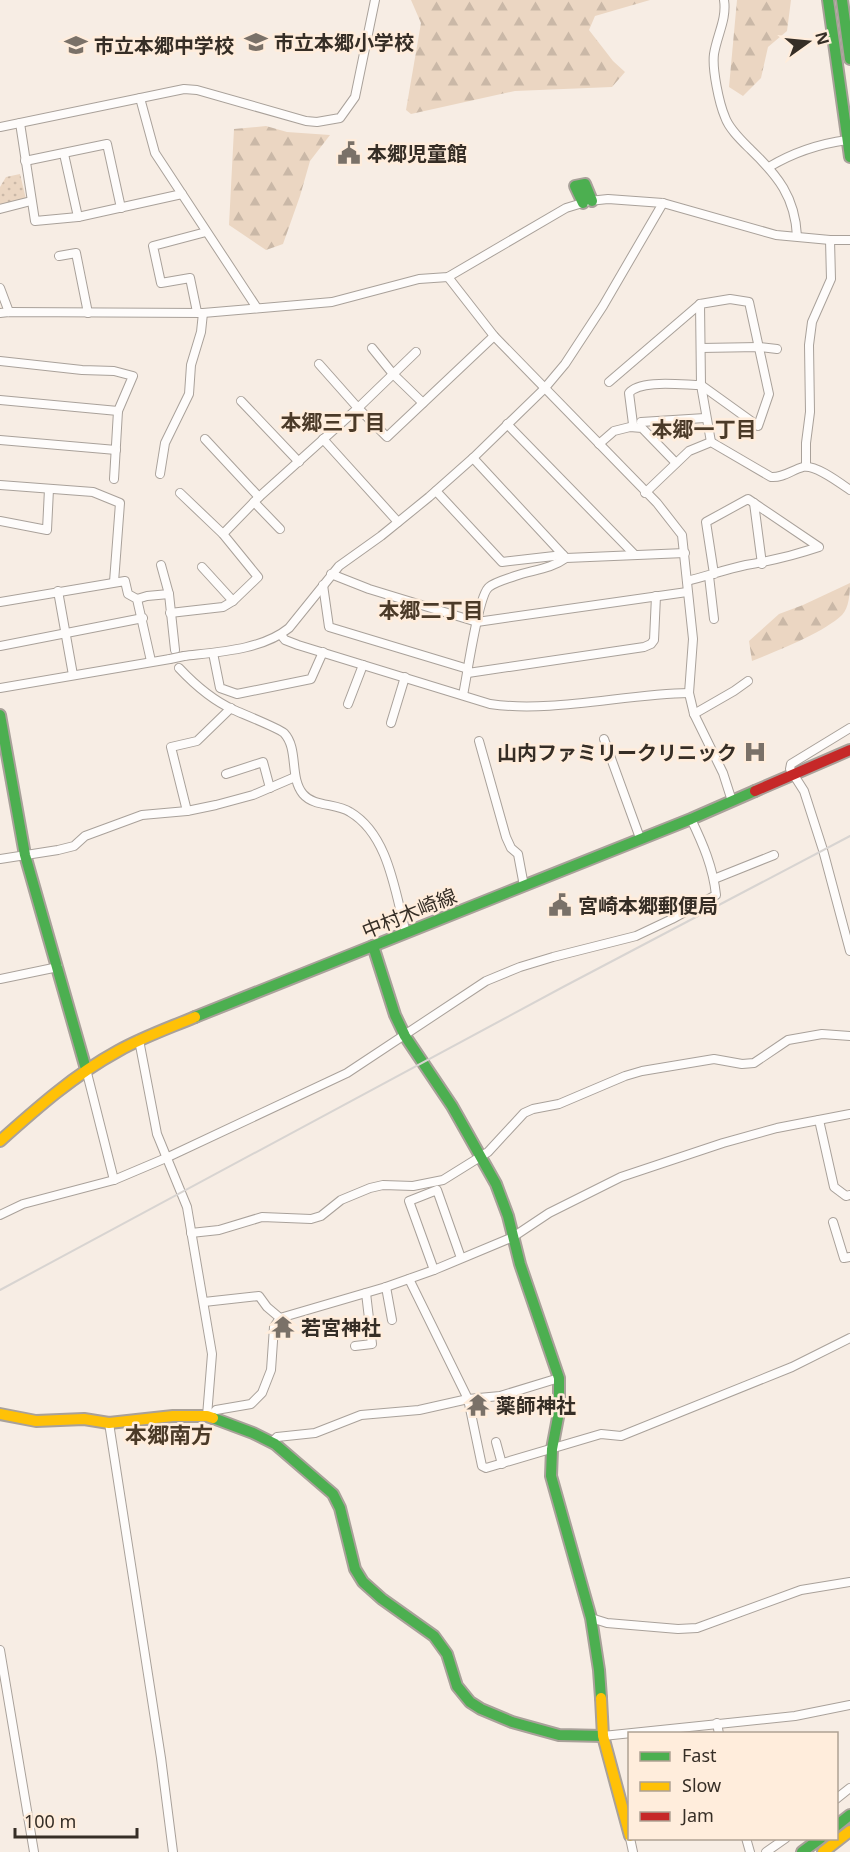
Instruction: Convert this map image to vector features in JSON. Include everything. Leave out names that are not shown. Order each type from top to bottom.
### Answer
[{"type":"main road","points":[[828,0],[850,157]]},
{"type":"main road","points":[[842,0],[850,58]]},
{"type":"main road","points":[[0,715],[25,855],[86,1069]]},
{"type":"main road","name":"中村木崎線","points":[[0,1141],[68,1081],[140,1040],[691,819],[850,750]]},
{"type":"main road","points":[[373,946],[395,1015],[405,1036],[446,1097],[496,1184],[559,1378],[560,1412],[552,1449],[551,1476],[591,1618],[599,1670],[603,1736],[628,1829]]},
{"type":"main road","points":[[0,1414],[36,1421],[84,1419],[109,1423],[173,1416],[209,1416],[272,1442],[333,1494],[340,1508],[355,1569],[363,1582],[382,1599],[434,1636],[447,1654],[457,1686],[470,1702],[513,1722],[559,1735],[603,1736]]},
{"type":"main road","points":[[838,1825],[850,1815]]},
{"type":"main road","points":[[823,1852],[850,1831]]},
{"type":"main road","points":[[802,1852],[820,1840]]},
{"type":"street","points":[[0,127],[184,89],[197,90],[306,121],[317,122],[340,118],[355,97],[375,0]]},
{"type":"street","points":[[724,0],[724,20],[714,55],[717,88],[725,119],[743,142],[769,167],[786,191],[796,220],[797,236]]},
{"type":"street","points":[[140,98],[155,153],[258,309]]},
{"type":"street","points":[[20,123],[35,221],[78,217],[182,195]]},
{"type":"street","points":[[769,167],[791,154],[815,145],[848,140]]},
{"type":"street","points":[[25,161],[107,144],[121,208]]},
{"type":"street","points":[[64,154],[78,217]]},
{"type":"street","points":[[0,313],[200,312],[332,302],[419,279],[448,277],[566,208],[608,199],[663,203],[760,232],[850,240]]},
{"type":"street","points":[[0,209],[31,201]]},
{"type":"street","points":[[0,688],[252,645],[281,635],[339,566],[436,491],[544,389],[564,364],[603,306],[663,203]]},
{"type":"street","points":[[160,474],[165,443],[189,394],[191,365],[201,332],[200,312],[190,278],[161,283],[153,246],[206,232]]},
{"type":"street","points":[[806,466],[810,412],[809,345],[812,322],[831,279],[830,240]]},
{"type":"street","points":[[59,255],[76,253],[88,313]]},
{"type":"street","points":[[448,277],[494,336],[667,515],[682,536],[693,639],[689,693],[694,714],[723,773],[732,801]]},
{"type":"street","points":[[0,288],[9,312]]},
{"type":"street","points":[[609,382],[700,304],[730,299],[748,302],[770,394],[759,426],[701,385],[642,385],[633,388],[629,393],[637,423],[705,417]]},
{"type":"street","points":[[700,304],[701,385],[711,442],[771,477],[806,466],[814,468],[850,490]]},
{"type":"street","points":[[803,337],[811,331]]},
{"type":"street","points":[[319,364],[387,437],[494,336]]},
{"type":"street","points":[[372,348],[393,374],[423,403]]},
{"type":"street","points":[[701,348],[777,349]]},
{"type":"street","points":[[223,534],[256,500],[358,408],[416,351]]},
{"type":"street","points":[[0,361],[82,370],[114,371],[133,375],[118,411],[114,479]]},
{"type":"street","points":[[0,400],[118,411]]},
{"type":"street","points":[[241,401],[299,462]]},
{"type":"street","points":[[507,424],[634,554]]},
{"type":"street","points":[[599,444],[614,430],[630,427],[642,428],[676,463]]},
{"type":"street","points":[[205,439],[280,529]]},
{"type":"street","points":[[323,439],[398,522]]},
{"type":"street","points":[[0,440],[116,450]]},
{"type":"street","points":[[645,493],[689,451],[711,442]]},
{"type":"street","points":[[473,458],[565,556]]},
{"type":"street","points":[[0,485],[93,492],[120,502],[114,582]]},
{"type":"street","points":[[0,521],[47,530],[50,489]]},
{"type":"street","points":[[436,491],[502,562],[565,556],[685,553]]},
{"type":"street","points":[[170,613],[223,607],[233,601],[258,577],[223,534],[180,493]]},
{"type":"street","points":[[687,580],[711,575],[762,564],[819,547],[748,499],[706,522],[711,575],[714,619]]},
{"type":"street","points":[[754,503],[762,564]]},
{"type":"street","points":[[463,695],[477,622],[484,593],[488,587],[515,576],[551,567],[565,556]]},
{"type":"street","points":[[161,564],[169,594],[175,650]]},
{"type":"street","points":[[202,567],[233,601]]},
{"type":"street","points":[[331,574],[369,589],[477,622],[687,592]]},
{"type":"street","points":[[0,602],[125,581],[128,594],[137,599],[169,594]]},
{"type":"street","points":[[323,585],[329,627],[468,671],[644,647],[654,640],[656,596]]},
{"type":"street","points":[[58,591],[73,675]]},
{"type":"street","points":[[137,599],[151,661]]},
{"type":"street","points":[[0,646],[143,618]]},
{"type":"street","points":[[281,635],[285,640],[490,704],[518,706],[689,693]]},
{"type":"street","points":[[213,652],[220,688],[237,694],[311,679],[323,652]]},
{"type":"street","points":[[348,704],[363,665]]},
{"type":"street","points":[[179,668],[191,681],[231,708],[284,733],[292,750],[295,777],[300,789],[307,797],[351,812],[361,820],[378,840],[390,872],[406,933]]},
{"type":"street","points":[[391,723],[405,677]]},
{"type":"street","points":[[694,714],[748,681]]},
{"type":"street","points":[[187,811],[171,747],[197,741],[231,708]]},
{"type":"street","points":[[850,728],[791,764],[790,769],[804,791],[850,951]]},
{"type":"street","points":[[604,739],[640,838]]},
{"type":"street","points":[[479,741],[506,837],[511,848],[518,854],[524,886]]},
{"type":"street","points":[[226,774],[263,762],[270,788]]},
{"type":"street","points":[[0,859],[74,846],[85,836],[142,815],[216,806],[295,777]]},
{"type":"street","points":[[0,1215],[23,1204],[114,1180],[166,1158],[347,1072],[486,981],[553,957],[636,936],[716,895],[706,851],[691,819]]},
{"type":"street","points":[[714,879],[774,855]]},
{"type":"street","points":[[0,979],[58,968]]},
{"type":"street","points":[[434,1270],[409,1201],[482,1157],[524,1113],[559,1104],[642,1071],[714,1059],[742,1064],[754,1062],[788,1040],[822,1034],[850,1036]]},
{"type":"street","points":[[140,1040],[157,1134],[183,1192],[187,1207],[212,1354],[209,1416]]},
{"type":"street","points":[[86,1069],[114,1180]]},
{"type":"street","points":[[209,1416],[216,1410],[251,1404],[262,1393],[271,1370],[274,1327],[280,1318],[386,1287],[434,1270],[513,1237],[549,1213],[621,1177],[723,1143],[777,1128],[850,1114]]},
{"type":"street","points":[[819,1120],[834,1187],[846,1196],[850,1196]]},
{"type":"street","points":[[191,1233],[219,1230],[262,1217],[311,1219],[321,1216],[341,1200],[383,1185],[435,1186]]},
{"type":"street","points":[[435,1186],[461,1258]]},
{"type":"street","points":[[833,1222],[844,1258],[850,1257]]},
{"type":"street","points":[[410,1279],[468,1399],[482,1466],[486,1468],[601,1434],[621,1436],[792,1367],[850,1338]]},
{"type":"street","points":[[386,1287],[392,1320]]},
{"type":"street","points":[[355,1346],[372,1344],[366,1293]]},
{"type":"street","points":[[204,1302],[259,1296],[267,1307],[280,1318]]},
{"type":"street","points":[[272,1442],[277,1437],[315,1434],[362,1415],[419,1410],[468,1399],[500,1396],[559,1378]]},
{"type":"street","points":[[109,1423],[161,1758],[173,1852]]},
{"type":"street","points":[[496,1442],[502,1464]]},
{"type":"street","points":[[591,1618],[619,1624],[678,1629],[697,1628],[801,1590],[850,1582]]},
{"type":"street","points":[[0,1650],[34,1852]]},
{"type":"street","points":[[643,1732],[795,1716],[850,1706]]},
{"type":"street","points":[[717,1723],[719,1732]]},
{"type":"street","points":[[603,1736],[628,1734]]},
{"type":"street","points":[[838,1798],[850,1788]]},
{"type":"street","points":[[766,1852],[784,1840]]},
{"type":"green space","points":[[411,0],[650,0],[595,16],[589,30],[613,61],[625,72],[612,87],[515,91],[411,114],[406,110],[421,23]]},
{"type":"green space","points":[[737,0],[791,0],[787,31],[768,47],[761,78],[743,96],[729,87]]},
{"type":"green space","points":[[266,126],[287,132],[330,135],[310,161],[283,244],[266,250],[229,225],[234,129]]},
{"type":"green space","points":[[20,174],[26,199],[0,209],[0,187],[6,177]]},
{"type":"green space","points":[[850,583],[846,608],[834,622],[799,641],[752,661],[749,641],[779,614]]},
{"type":"railway","points":[[0,1290],[563,987],[850,836]]},
{"type":"traffic: fast","points":[[828,0],[850,157]]},
{"type":"traffic: fast","points":[[842,0],[850,59]]},
{"type":"traffic: fast","points":[[583,203],[575,186],[585,184],[592,201]]},
{"type":"traffic: fast","points":[[0,715],[25,855],[86,1069]]},
{"type":"traffic: fast","points":[[195,1017],[691,819],[755,791]]},
{"type":"traffic: fast","points":[[373,946],[395,1015],[405,1036],[452,1106],[496,1184],[508,1216],[520,1264],[559,1378],[559,1412],[552,1449],[551,1476],[591,1618],[601,1698]]},
{"type":"traffic: fast","points":[[213,1418],[275,1444],[333,1494],[340,1508],[355,1569],[363,1582],[382,1599],[434,1636],[447,1654],[457,1686],[470,1702],[512,1722],[559,1735],[603,1736]]},
{"type":"traffic: fast","points":[[838,1824],[850,1815]]},
{"type":"traffic: fast","points":[[802,1852],[818,1840]]},
{"type":"traffic: slow","points":[[0,1141],[56,1093],[102,1060],[137,1041],[195,1017]]},
{"type":"traffic: slow","points":[[0,1414],[36,1421],[84,1419],[109,1423],[173,1416],[213,1418]]},
{"type":"traffic: slow","points":[[601,1698],[603,1736],[628,1829]]},
{"type":"traffic: slow","points":[[823,1852],[850,1831]]},
{"type":"traffic: jam","points":[[755,791],[850,750]]},
{"type":"place","name":"市立本郷小学校","points":[[256,42]]},
{"type":"place","name":"市立本郷中学校","points":[[76,45]]},
{"type":"place","name":"本郷児童館","points":[[349,153]]},
{"type":"place","name":"山内ファミリークリニック","points":[[755,752]]},
{"type":"place","name":"宮崎本郷郵便局","points":[[560,905]]},
{"type":"place","name":"若宮神社","points":[[283,1327]]},
{"type":"place","name":"薬師神社","points":[[478,1405]]},
{"type":"district","name":"本郷三丁目","points":[[333,422]]},
{"type":"district","name":"本郷一丁目","points":[[704,429]]},
{"type":"district","name":"本郷二丁目","points":[[431,610]]},
{"type":"district","name":"本郷南方","points":[[169,1434]]}]
